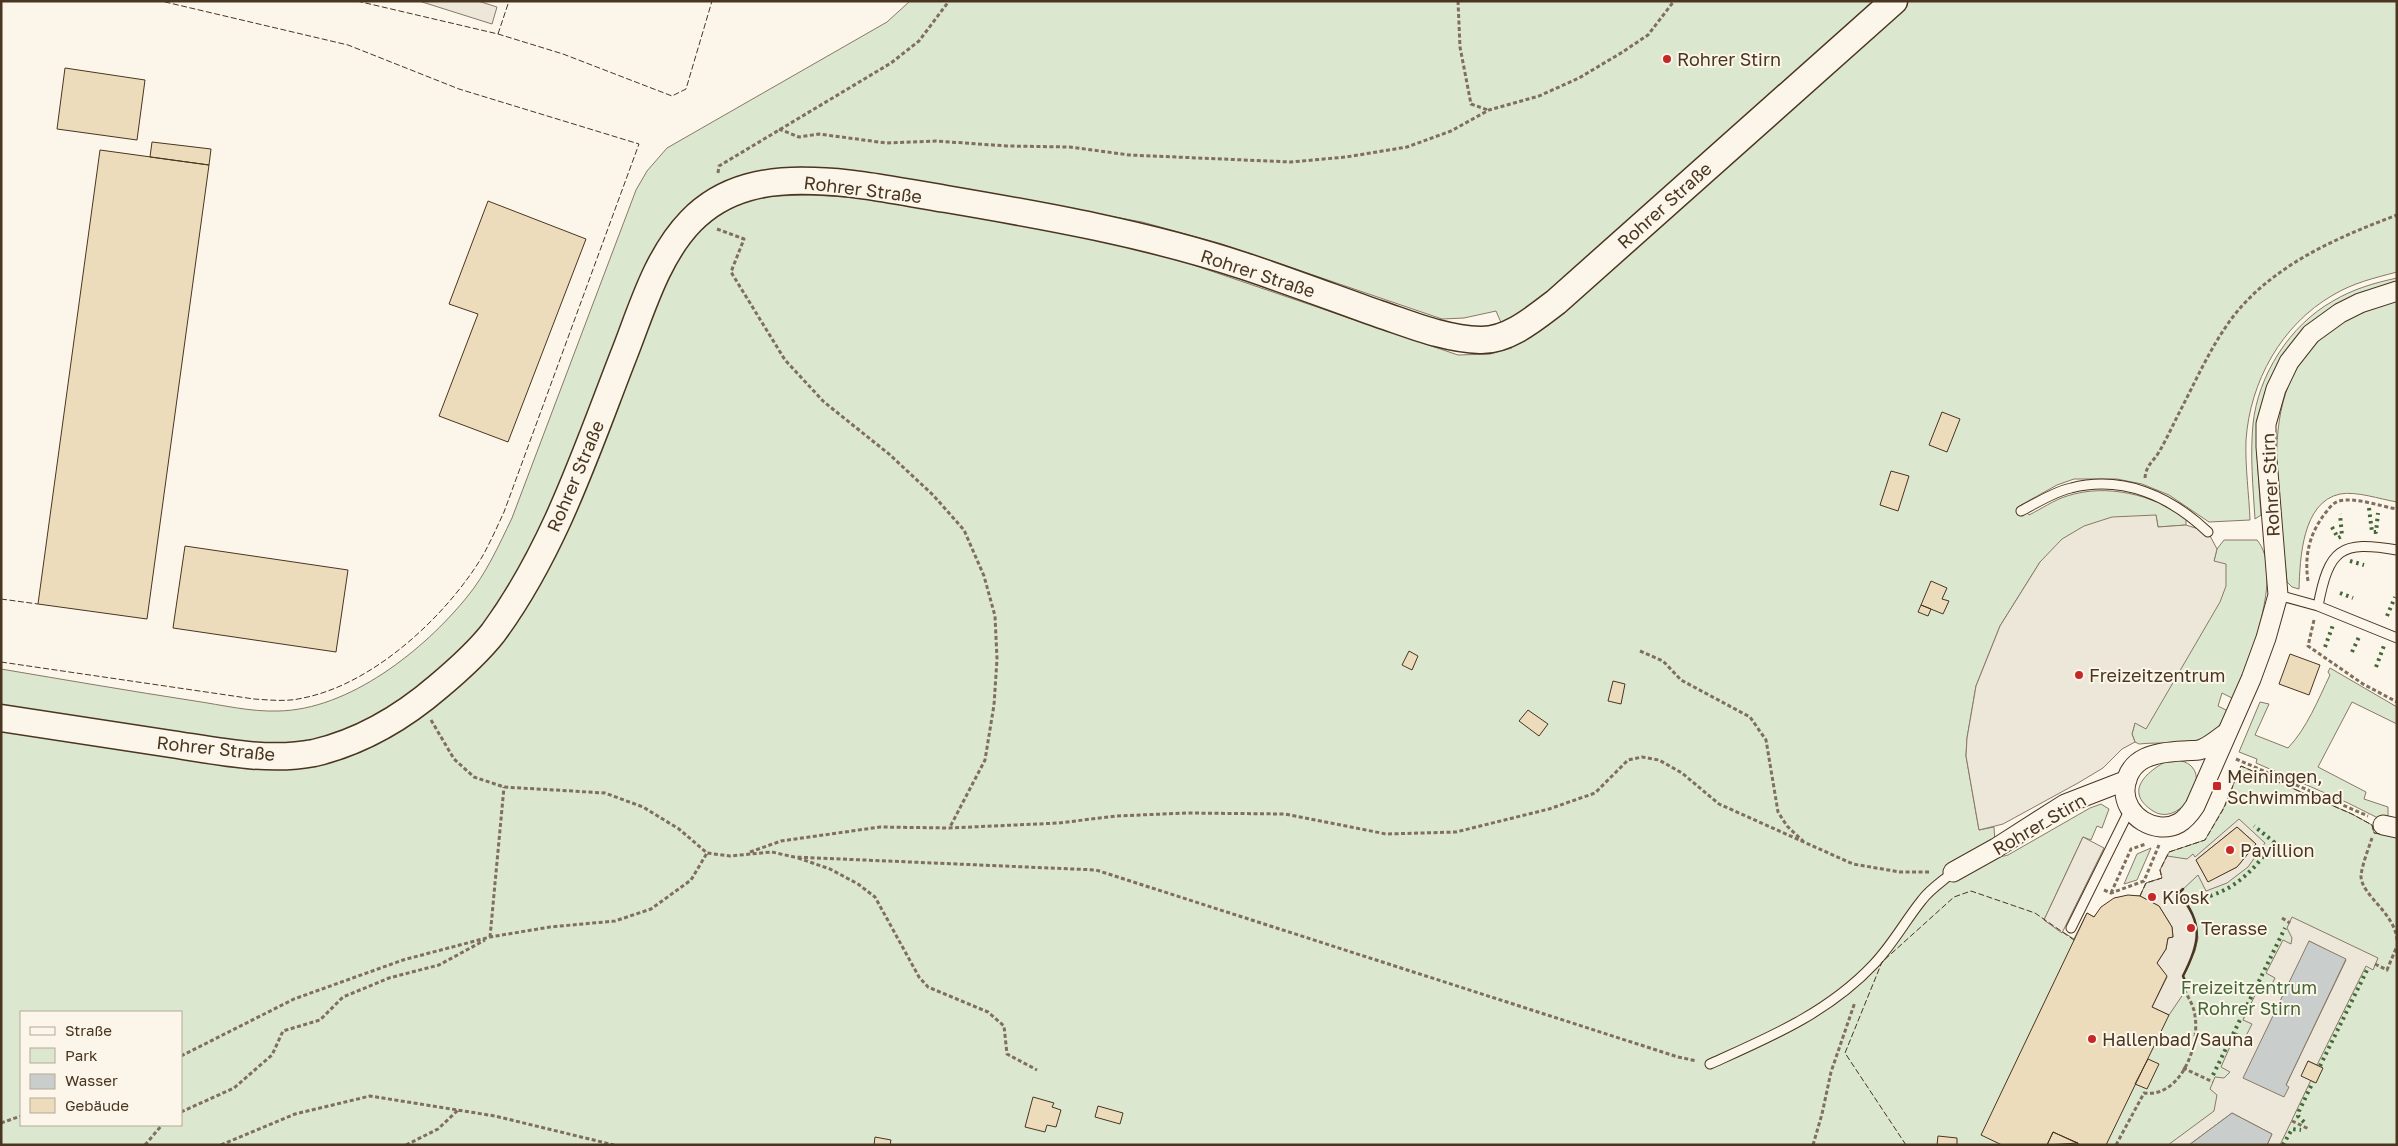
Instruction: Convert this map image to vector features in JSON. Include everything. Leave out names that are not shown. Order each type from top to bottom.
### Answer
[{"type":"main road","name":"Rohrer Straße","points":[[1,718],[223,752],[269,756],[312,753],[361,737],[407,713],[453,674],[490,636],[528,580],[558,521],[583,463],[636,325],[668,251],[694,217],[720,199],[739,189],[763,183],[812,181],[843,183],[1024,212],[1154,241],[1239,265],[1449,337],[1487,341],[1522,327],[1556,302],[1894,1]]},
{"type":"street","name":"Rohrer Stirn","points":[[2130,809],[2138,818],[2150,825],[2166,827],[2179,823],[2195,806],[2266,638],[2278,595],[2266,447],[2266,424],[2276,389],[2289,362],[2311,334],[2340,313],[2360,302],[2397,292]]},
{"type":"street","points":[[2130,809],[2126,798],[2127,780],[2139,760],[2149,755],[2163,752],[2200,750],[2225,734]]},
{"type":"street","name":"Rohrer Stirn","points":[[1954,872],[2065,804],[2127,780]]},
{"type":"lane","points":[[2022,511],[2062,491],[2088,485],[2108,484],[2143,491],[2175,505],[2189,514],[2208,532]]},
{"type":"lane","points":[[2318,606],[2323,579],[2330,564],[2341,552],[2352,546],[2370,545],[2397,550]]},
{"type":"lane","points":[[2278,595],[2318,606],[2397,638]]},
{"type":"lane","points":[[2071,928],[2130,809]]},
{"type":"lane","points":[[1710,1064],[1805,1020],[1833,1001],[1858,980],[1897,937],[1924,898],[1954,872]]},
{"type":"path","points":[[949,1],[919,41],[890,63],[719,166],[717,182],[720,199],[710,223],[720,232],[744,238],[731,272],[785,360],[824,402],[889,454],[933,494],[964,530],[984,576],[995,616],[997,659],[994,705],[985,760],[949,828]]},
{"type":"path","points":[[1458,1],[1460,47],[1471,104],[1489,110]]},
{"type":"path","points":[[778,129],[799,137],[819,134],[886,143],[936,141],[1007,146],[1070,147],[1129,155],[1291,162],[1407,147],[1451,131],[1489,110],[1540,96],[1579,78],[1648,34],[1674,1]]},
{"type":"path","points":[[2143,491],[2146,467],[2158,454],[2200,370],[2241,307],[2280,271],[2337,239],[2397,215]]},
{"type":"path","points":[[2397,509],[2358,501],[2338,502],[2328,510],[2313,532],[2307,554],[2309,583],[2318,606],[2308,646],[2363,684],[2397,702]]},
{"type":"path","points":[[1640,651],[1663,661],[1681,680],[1750,717],[1766,740],[1778,812],[1787,826],[1806,844]]},
{"type":"path","points":[[420,702],[454,759],[474,777],[504,787],[605,793],[643,807],[679,829],[707,853],[730,856],[772,852],[830,869],[858,884],[875,897],[919,977],[928,987],[988,1012],[1004,1026],[1007,1054],[1037,1070]]},
{"type":"path","points":[[745,854],[781,840],[880,827],[949,828],[1059,823],[1116,816],[1187,813],[1285,814],[1386,834],[1456,832],[1549,810],[1595,793],[1628,760],[1642,757],[1659,760],[1682,773],[1719,804],[1853,864],[1900,872],[1954,872]]},
{"type":"path","points":[[2237,760],[2386,825],[2362,876],[2364,887],[2388,915],[2396,930],[2397,940]]},
{"type":"path","points":[[490,937],[504,787]]},
{"type":"path","points":[[2092,885],[2111,893],[2144,881],[2160,841]]},
{"type":"path","points":[[2111,893],[2131,849],[2150,843]]},
{"type":"path","points":[[182,1055],[294,999],[403,960],[490,937],[615,921],[651,909],[691,880],[707,853]]},
{"type":"path","points":[[794,857],[1096,870],[1668,1054],[1710,1064]]},
{"type":"path","points":[[2282,918],[2290,922]]},
{"type":"path","points":[[182,1112],[234,1088],[272,1055],[283,1031],[320,1020],[343,997],[388,978],[439,965],[490,937]]},
{"type":"path","points":[[2376,964],[2387,970],[2397,946]]},
{"type":"path","points":[[1813,1145],[1832,1072],[1859,993],[1858,980]]},
{"type":"path","points":[[2116,1145],[2144,1093],[2157,1094],[2165,1091],[2172,1086],[2183,1068],[2193,1045],[2196,1032],[2192,1004],[2184,991]]},
{"type":"path","points":[[2183,1068],[2213,1082]]},
{"type":"path","points":[[221,1145],[295,1114],[370,1096],[495,1116],[614,1145]]},
{"type":"path","points":[[406,1145],[438,1129],[458,1110]]},
{"type":"path","points":[[1,1123],[20,1116]]},
{"type":"path","points":[[2292,1121],[2309,1129]]},
{"type":"path","points":[[145,1145],[161,1126]]},
{"type":"green space","name":"Freizeitzentrum Rohrer Stirn","points":[[910,1],[2397,1],[2397,272],[2348,287],[2314,307],[2298,322],[2272,357],[2254,397],[2246,440],[2250,520],[2209,522],[2169,495],[2142,484],[2117,479],[2074,479],[2057,485],[2021,505],[2029,515],[2067,496],[2082,492],[2113,491],[2144,497],[2173,509],[2186,517],[2186,525],[2158,527],[2156,515],[2040,562],[2000,626],[1976,686],[1967,738],[1966,756],[1979,830],[1994,827],[1996,858],[2008,855],[2090,808],[2101,804],[2109,809],[2102,828],[2097,826],[2091,840],[2083,837],[2044,920],[2074,939],[2087,913],[2094,917],[2103,906],[2114,899],[2126,896],[2140,896],[2146,883],[2162,878],[2160,870],[2169,852],[2205,840],[2224,807],[2241,766],[2352,814],[2372,825],[2374,833],[2397,835],[2397,1145],[1,1145],[1,669],[237,708],[278,711],[305,708],[331,700],[383,674],[407,656],[429,637],[467,597],[486,569],[502,538],[512,518],[636,190],[647,171],[667,148],[887,22]],"holes":[[[801,167],[906,179],[1142,222],[1222,244],[1442,319],[1464,318],[1496,311],[1512,348],[1490,354],[1458,355],[1170,257],[1058,231],[880,199],[811,195],[774,196],[772,169]]]},
{"type":"green space","points":[[2397,278],[2397,284],[2310,326],[2257,455],[2261,515],[2255,519],[2252,460],[2253,424],[2262,387],[2279,353],[2303,323],[2317,311],[2348,293]]},
{"type":"green space","points":[[2397,301],[2397,502],[2347,493],[2327,499],[2318,508],[2306,533],[2300,563],[2299,589],[2292,587],[2287,582],[2278,493],[2277,451],[2281,412],[2293,376],[2314,345],[2348,319]]},
{"type":"green space","points":[[2224,540],[2257,540],[2265,555],[2267,574],[2266,595],[2255,642],[2234,699],[2222,693],[2218,706],[2228,711],[2220,724],[2202,739],[2179,743],[2139,744],[2135,742],[2132,734],[2135,722],[2146,728],[2214,561],[2217,549]]},
{"type":"green space","points":[[2330,668],[2397,707],[2397,724],[2352,702],[2318,767],[2366,792],[2364,799],[2388,807],[2388,817],[2384,821],[2348,803],[2256,763],[2257,759],[2239,752],[2260,702],[2269,704],[2255,735],[2288,748],[2301,732],[2312,713],[2330,675],[2328,672]]},
{"type":"green space","points":[[2171,759],[2188,763],[2196,774],[2196,783],[2193,793],[2180,809],[2162,814],[2153,811],[2144,803],[2139,789],[2147,775]]},
{"type":"green space","points":[[2151,848],[2137,880],[2124,884],[2137,854]]},
{"type":"shaded area","points":[[419,1],[478,1],[497,7],[492,24]]},
{"type":"shaded area","name":"Freizeitzentrum","points":[[2156,515],[2158,527],[2186,525],[2208,532],[2217,549],[2214,561],[2226,564],[2226,586],[2220,602],[2146,729],[2135,723],[2132,734],[2135,742],[2122,749],[2103,768],[2078,783],[2003,824],[1979,830],[1966,756],[1967,738],[1976,686],[2000,626],[2040,562],[2062,539],[2084,526],[2112,517]]},
{"type":"shaded area","points":[[2239,819],[2265,843],[2248,867],[2227,883],[2206,891],[2198,875],[2179,893],[2195,920],[2198,938],[2195,951],[2183,976],[2188,987],[2169,1015],[2152,1007],[2167,977],[2157,963],[2166,949],[2168,938],[2173,937],[2172,927],[2159,906],[2140,896],[2146,883],[2162,878],[2160,870],[2167,856],[2187,859],[2193,854],[2195,857]],"holes":[[[2237,827],[2256,844],[2237,867],[2208,881],[2196,860]]]},
{"type":"shaded area","points":[[2083,837],[2104,848],[2062,933],[2044,920]]},
{"type":"shaded area","points":[[2292,917],[2378,958],[2373,970],[2366,966],[2317,1065],[2308,1061],[2311,1080],[2280,1145],[2267,1145],[2272,1134],[2232,1113],[2189,1145],[2168,1145],[2214,1111],[2217,1095],[2210,1089],[2215,1077],[2224,1078],[2230,1072],[2221,1067],[2236,1033],[2245,1038],[2252,1024],[2243,1020],[2259,987],[2268,992],[2275,978],[2266,973],[2283,940],[2291,944],[2292,938],[2287,928]],"holes":[[[2309,941],[2346,960],[2286,1085]]]},
{"type":"water","points":[[2309,941],[2346,959],[2286,1085],[2289,1087],[2284,1097],[2243,1078]]},
{"type":"water","points":[[2232,1113],[2272,1134],[2267,1145],[2189,1145]]},
{"type":"building","points":[[65,68],[145,80],[137,140],[57,129]]},
{"type":"building","points":[[152,142],[211,149],[209,165],[150,157]]},
{"type":"building","points":[[100,150],[209,165],[147,619],[38,604]]},
{"type":"building","points":[[488,201],[586,239],[508,442],[439,416],[478,314],[449,304]]},
{"type":"building","points":[[1942,412],[1960,419],[1947,452],[1929,445]]},
{"type":"building","points":[[1891,471],[1909,476],[1898,511],[1880,505]]},
{"type":"building","points":[[185,546],[348,570],[336,652],[173,628]]},
{"type":"building","points":[[1931,581],[1947,588],[1942,599],[1949,601],[1943,614],[1921,605]]},
{"type":"building","points":[[1921,605],[1931,609],[1928,616],[1918,612]]},
{"type":"building","points":[[1409,651],[1418,656],[1412,670],[1402,665]]},
{"type":"building","points":[[2290,654],[2320,665],[2309,695],[2279,684]]},
{"type":"building","points":[[1613,681],[1625,684],[1621,704],[1608,701]]},
{"type":"building","points":[[1528,710],[1548,724],[1539,736],[1519,721]]},
{"type":"building","name":"Pavillion","points":[[2237,827],[2256,844],[2237,867],[2208,882],[2196,860]]},
{"type":"building","name":"Hallenbad/Sauna","points":[[2128,895],[2140,896],[2159,906],[2172,927],[2173,937],[2168,938],[2166,949],[2157,963],[2167,976],[2152,1007],[2169,1015],[2106,1145],[2081,1145],[2053,1132],[2047,1145],[2002,1145],[1981,1135],[2087,913],[2094,917],[2101,907],[2114,898]]},
{"type":"building","points":[[2148,1059],[2159,1064],[2147,1089],[2135,1084]]},
{"type":"building","points":[[2308,1061],[2323,1068],[2316,1083],[2301,1076]]},
{"type":"building","points":[[1033,1097],[1054,1103],[1052,1107],[1061,1110],[1056,1127],[1047,1125],[1045,1132],[1025,1127]]},
{"type":"building","points":[[1098,1106],[1123,1113],[1120,1124],[1095,1117]]},
{"type":"building","points":[[2053,1132],[2078,1143],[2047,1145]]},
{"type":"building","points":[[1938,1136],[1957,1138],[1957,1145],[1937,1145]]},
{"type":"building","points":[[875,1137],[891,1140],[890,1145],[874,1145]]},
{"type":"hedge","points":[[2369,508],[2372,532],[2376,532],[2378,513]]},
{"type":"hedge","points":[[2332,527],[2338,538],[2342,536],[2340,514]]},
{"type":"hedge","points":[[2350,561],[2364,565]]},
{"type":"hedge","points":[[2340,593],[2353,598]]},
{"type":"hedge","points":[[2387,616],[2395,597]]},
{"type":"hedge","points":[[2325,647],[2333,625]]},
{"type":"hedge","points":[[2352,652],[2359,637]]},
{"type":"hedge","points":[[2376,667],[2385,643]]},
{"type":"hedge","points":[[2210,896],[2221,892],[2239,881],[2261,860],[2274,842],[2254,826]]},
{"type":"hedge","points":[[2213,1075],[2285,928]]},
{"type":"hedge","points":[[2320,1066],[2368,968]]},
{"type":"hedge","points":[[2304,1122],[2298,1116],[2299,1111],[2313,1082]]},
{"type":"hedge","points":[[2283,1145],[2292,1129],[2301,1130]]},
{"type":"fence","points":[[1,662],[254,699],[285,700],[303,698],[330,690],[356,678],[381,663],[406,644],[449,602],[467,579],[482,557],[504,512],[639,144],[459,89],[348,45],[161,1]]},
{"type":"fence","points":[[357,1],[498,34],[563,54],[672,96],[686,89],[712,1]]},
{"type":"fence","points":[[498,34],[509,1]]},
{"type":"fence","points":[[1,599],[38,604]]},
{"type":"fence","points":[[2140,896],[2146,883],[2162,878],[2160,870],[2169,852],[2205,840],[2224,808],[2241,766],[2352,814],[2372,825],[2374,833],[2382,834]]},
{"type":"fence","points":[[1906,1145],[1845,1053],[1882,962],[1954,897],[1971,891],[2035,913],[2074,940]]},
{"type":"wall","points":[[2183,889],[2179,893],[2193,914],[2197,934],[2193,953],[2183,976],[2186,983]]},
{"type":"place","name":"Rohrer Stirn","points":[[1667,59]]},
{"type":"place","name":"Freizeitzentrum","points":[[2079,675]]},
{"type":"place","name":"Meiningen, Schwimmbad","points":[[2217,786]]},
{"type":"place","name":"Pavillion","points":[[2230,850]]},
{"type":"place","name":"Kiosk","points":[[2152,897]]},
{"type":"place","name":"Terasse","points":[[2191,928]]},
{"type":"place","name":"Hallenbad/Sauna","points":[[2092,1039]]}]
